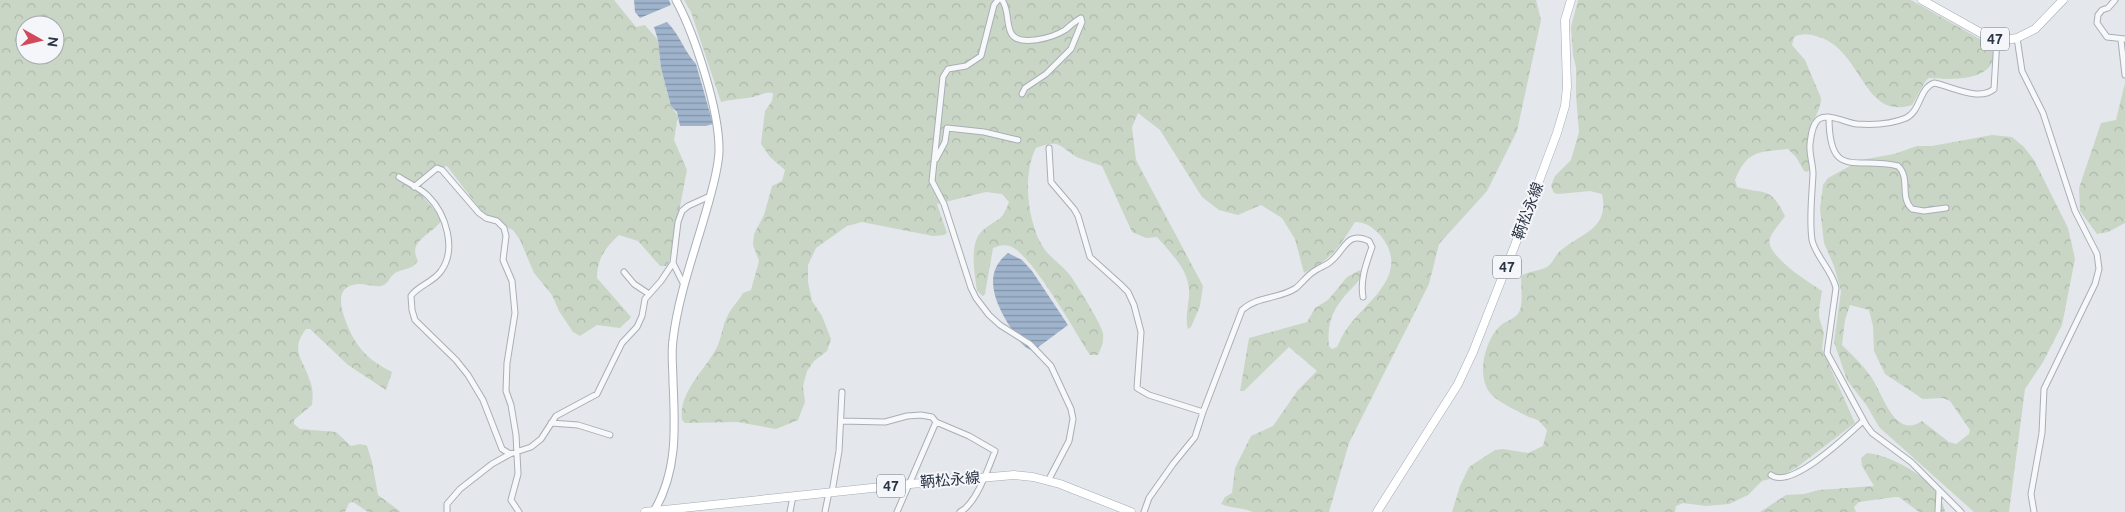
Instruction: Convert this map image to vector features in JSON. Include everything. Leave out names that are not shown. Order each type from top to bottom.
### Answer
[{"type":"main road","name":"鞆松永線","points":[[1377,512],[1458,384],[1473,352],[1522,228],[1565,106],[1568,87],[1565,20],[1571,0]]},
{"type":"main road","name":"47","points":[[1922,0],[1990,38],[1997,39],[2017,38],[2035,29],[2063,0]]},
{"type":"main road","name":"鞆松永線","points":[[651,512],[985,476],[1014,475],[1048,481],[1131,512]]},
{"type":"street","points":[[651,512],[660,501],[674,453],[675,425],[672,342],[685,286],[710,196],[719,153],[715,113],[687,20],[676,0]]},
{"type":"street","points":[[1022,94],[1025,88],[1046,74],[1071,49],[1082,22],[1080,18],[1064,30],[1043,39],[1030,41],[1018,39],[1012,36],[1004,4],[1000,0],[994,5],[981,56],[966,66],[948,69],[943,77],[932,166],[932,181],[944,204],[976,298],[1000,325],[1030,344],[1040,353],[1058,378],[1071,409],[1074,419],[1069,441],[1048,481]]},
{"type":"street","points":[[2115,0],[2098,15],[2097,23],[2107,37],[2123,39],[2125,75]]},
{"type":"street","points":[[2017,38],[2022,71],[2044,112],[2075,211],[2097,254],[2099,269],[2091,293],[2044,389],[2042,433],[2032,494],[2034,512]]},
{"type":"street","points":[[1961,512],[1911,462],[1872,433],[1863,421],[1827,352],[1836,288],[1812,240],[1812,161],[1810,145],[1813,128],[1819,120],[1829,117],[1854,124],[1905,118],[1917,108],[1927,87],[1934,83],[1974,94],[1991,92],[1994,89],[1997,39]]},
{"type":"street","points":[[1829,117],[1829,138],[1832,148],[1845,162],[1898,166],[1904,175],[1905,200],[1912,209],[1931,211],[1946,208]]},
{"type":"street","points":[[932,166],[945,142],[947,128],[984,132],[1018,140]]},
{"type":"street","points":[[1049,148],[1051,182],[1078,216],[1090,257],[1128,292],[1134,304],[1141,332],[1137,388],[1157,398],[1203,412]]},
{"type":"street","points":[[414,187],[432,171],[437,168],[442,170],[480,213],[486,218],[497,221],[504,228],[506,236],[503,260],[512,281],[515,313],[507,362],[506,391],[511,405],[516,435],[517,481],[511,494],[511,500],[518,512]]},
{"type":"street","points":[[399,177],[426,194],[441,214],[446,226],[449,245],[447,259],[440,273],[411,296],[413,316],[468,376],[489,412],[502,449],[510,454]]},
{"type":"street","points":[[447,512],[448,504],[460,489],[492,464],[510,454],[532,447],[541,439],[556,416],[597,394],[622,344],[637,327],[642,316],[645,299],[661,281],[673,263],[678,222],[682,212],[688,206],[710,196]]},
{"type":"street","points":[[1144,512],[1149,498],[1173,464],[1196,437],[1203,412],[1239,316],[1246,306],[1295,289],[1312,272],[1329,263],[1352,238],[1358,237],[1369,241],[1372,247],[1364,269],[1363,297]]},
{"type":"street","points":[[673,263],[685,286]]},
{"type":"street","points":[[624,272],[634,284],[649,294]]},
{"type":"street","points":[[825,512],[839,451],[842,392]]},
{"type":"street","points":[[841,421],[885,422],[907,416],[921,415],[932,417],[936,422],[969,436],[995,451],[985,476],[966,509],[960,512]]},
{"type":"street","points":[[1771,475],[1782,478],[1798,473],[1863,421]]},
{"type":"street","points":[[897,512],[936,422]]},
{"type":"street","points":[[551,423],[578,425],[610,435]]},
{"type":"street","points":[[1938,512],[1939,489]]},
{"type":"street","points":[[790,512],[793,496]]},
{"type":"green space","points":[[0,0],[614,0],[636,27],[645,25],[658,40],[661,68],[671,106],[678,116],[674,140],[687,170],[670,259],[667,266],[660,266],[638,241],[619,235],[606,249],[600,259],[597,278],[631,317],[620,328],[597,325],[580,336],[573,332],[559,311],[552,295],[534,273],[520,240],[513,230],[493,221],[483,213],[447,166],[429,172],[419,192],[438,214],[441,221],[418,243],[415,254],[418,261],[416,264],[395,273],[384,285],[358,284],[345,289],[342,295],[343,314],[356,342],[371,359],[392,372],[386,390],[348,365],[310,329],[306,329],[301,337],[298,350],[311,384],[312,405],[294,420],[294,424],[300,429],[336,432],[351,446],[360,444],[367,446],[378,495],[401,512],[368,512],[353,502],[349,503],[345,512],[0,512]]},
{"type":"green space","points":[[684,0],[1536,0],[1541,20],[1517,131],[1487,191],[1439,244],[1429,284],[1349,443],[1329,512],[1253,512],[1221,504],[1225,497],[1232,493],[1235,468],[1251,436],[1273,426],[1298,390],[1317,371],[1289,347],[1244,391],[1240,391],[1249,338],[1307,322],[1315,308],[1328,300],[1347,277],[1360,270],[1363,273],[1361,277],[1339,304],[1331,321],[1329,346],[1332,349],[1337,347],[1346,329],[1383,286],[1389,274],[1391,262],[1389,250],[1376,230],[1366,224],[1355,222],[1344,240],[1329,257],[1304,273],[1295,239],[1282,218],[1261,205],[1238,215],[1219,210],[1202,197],[1160,130],[1138,113],[1132,127],[1136,160],[1203,286],[1200,306],[1191,327],[1188,329],[1187,322],[1189,288],[1180,264],[1157,237],[1146,238],[1132,232],[1102,166],[1079,158],[1059,145],[1044,145],[1036,148],[1029,171],[1028,199],[1034,227],[1045,250],[1072,278],[1103,333],[1102,345],[1098,355],[1090,355],[1042,279],[1021,253],[1012,247],[1003,245],[993,248],[985,294],[983,296],[977,291],[974,268],[975,243],[983,230],[1001,217],[1009,202],[1002,194],[986,192],[937,204],[947,233],[944,235],[933,236],[862,222],[847,226],[816,248],[808,265],[808,282],[812,301],[822,316],[831,339],[827,351],[814,361],[807,371],[803,386],[805,402],[798,420],[776,429],[738,422],[685,423],[682,420],[684,399],[718,345],[729,312],[743,293],[751,290],[759,261],[753,245],[754,234],[764,215],[772,186],[782,181],[785,170],[770,157],[761,144],[765,111],[772,101],[773,93],[721,102],[691,12]]},
{"type":"green space","points":[[1578,0],[1911,0],[1994,47],[1994,58],[1989,67],[1982,73],[1961,78],[1929,78],[1924,83],[1912,105],[1895,107],[1883,103],[1872,93],[1844,54],[1832,43],[1810,35],[1802,34],[1794,37],[1792,45],[1805,60],[1821,98],[1819,110],[1808,139],[1810,170],[1804,171],[1796,157],[1788,149],[1769,151],[1755,154],[1749,158],[1744,163],[1735,180],[1737,187],[1767,193],[1780,206],[1785,216],[1771,235],[1770,245],[1789,268],[1822,291],[1819,317],[1824,333],[1822,349],[1855,423],[1796,468],[1781,476],[1762,481],[1748,495],[1729,504],[1706,506],[1683,503],[1676,506],[1675,512],[1452,512],[1460,486],[1469,467],[1495,450],[1503,449],[1528,453],[1543,446],[1547,430],[1539,421],[1506,405],[1490,393],[1484,377],[1484,358],[1495,332],[1502,324],[1519,313],[1522,298],[1521,276],[1547,267],[1559,252],[1591,229],[1602,216],[1602,194],[1590,191],[1558,194],[1554,193],[1551,186],[1555,176],[1571,160],[1579,132],[1576,67],[1571,27]]},
{"type":"green space","points":[[2125,83],[2125,223],[2108,232],[2097,234],[2080,211],[2079,188],[2101,123],[2116,120]]},
{"type":"green space","points":[[1992,135],[2012,137],[2024,147],[2034,160],[2068,228],[2075,259],[2062,325],[2043,362],[2025,389],[2009,512],[1974,512],[1879,427],[1867,406],[1847,380],[1834,342],[1841,291],[1834,266],[1824,243],[1820,209],[1823,185],[1828,178],[1861,160],[1894,154],[1917,146],[1932,146]],"holes":[[[1850,305],[1869,310],[1873,326],[1874,351],[1885,374],[1923,399],[1943,398],[1950,401],[1970,430],[1969,434],[1956,444],[1949,442],[1922,421],[1912,425],[1904,424],[1897,420],[1890,412],[1868,373],[1842,345],[1845,320]]]},
{"type":"green space","points":[[1867,453],[1890,459],[1915,472],[1935,491],[1942,501],[1945,512],[1919,512],[1899,497],[1895,497],[1859,502],[1854,507],[1856,512],[1760,512],[1786,495],[1804,494],[1819,490],[1874,486],[1862,466],[1861,458]]},
{"type":"water","points":[[634,0],[669,0],[671,5],[640,18],[635,12]]},
{"type":"water","points":[[667,22],[696,64],[713,124],[706,126],[680,126],[677,112],[671,106],[661,68],[658,40],[654,27]]},
{"type":"water","points":[[1008,253],[1022,260],[1032,271],[1068,325],[1033,351],[1018,340],[1001,311],[994,291],[995,271]]}]
